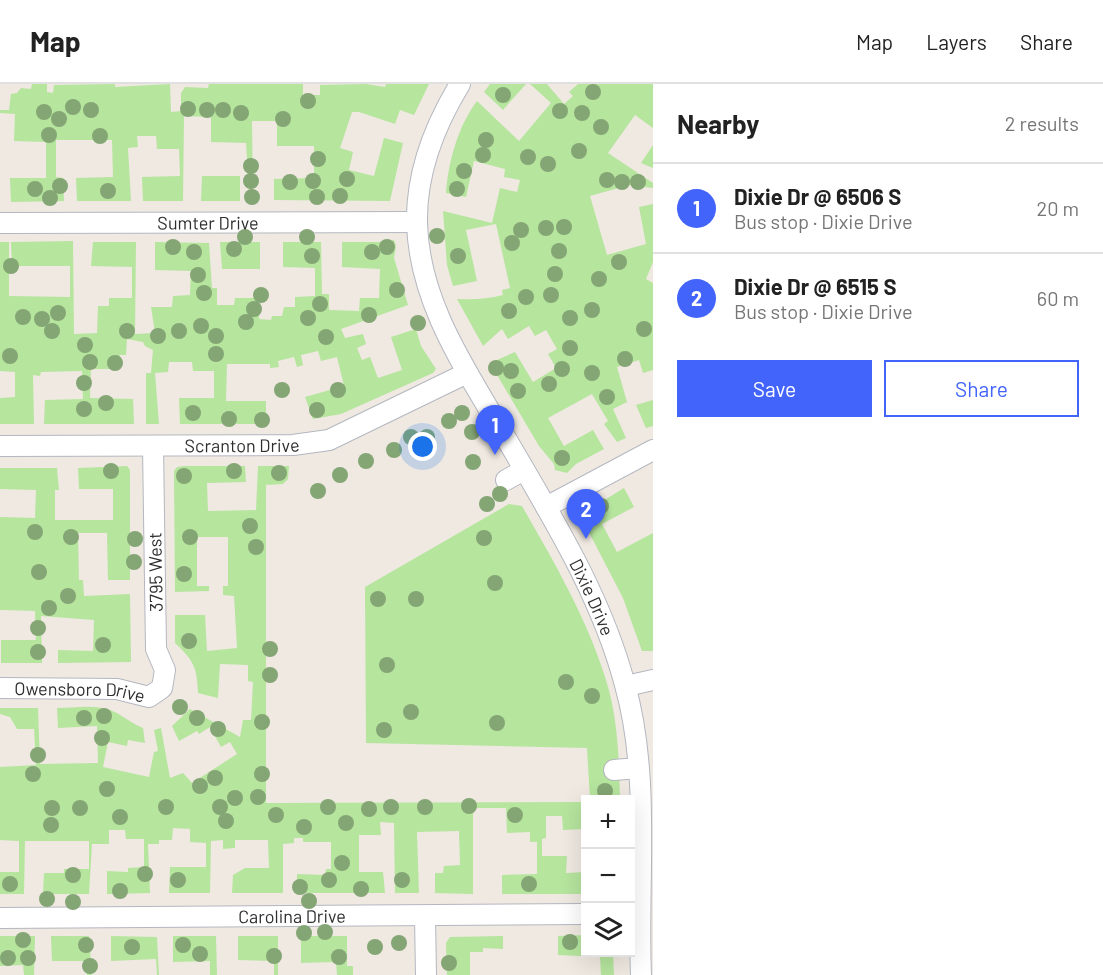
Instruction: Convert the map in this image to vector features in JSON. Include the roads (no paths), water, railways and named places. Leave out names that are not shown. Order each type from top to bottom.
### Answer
[{"type":"street","name":"Dixie Drive","points":[[460,84],[438,124],[423,174],[417,222],[419,249],[430,297],[495,436],[524,470],[597,602],[626,686],[638,768],[641,975]]},
{"type":"street","name":"Sumter Drive","points":[[0,223],[417,222]]},
{"type":"street","name":"Scranton Drive","points":[[0,446],[153,446],[294,453],[329,440],[467,373]]},
{"type":"street","name":"3795 West","points":[[153,446],[156,650],[166,678],[158,693]]},
{"type":"street","points":[[546,507],[653,450]]},
{"type":"street","points":[[506,480],[524,470]]},
{"type":"street","points":[[626,686],[653,680]]},
{"type":"street","name":"Owensboro Drive","points":[[0,688],[117,689],[142,697],[158,693]]},
{"type":"street","points":[[614,770],[638,768]]},
{"type":"street","name":"Carolina Drive","points":[[0,918],[581,914]]},
{"type":"street","points":[[424,915],[426,975]]},
{"type":"place","name":"Dixie Dr @ 6506 S","points":[[495,455]]},
{"type":"place","name":"Dixie Dr @ 6515 S","points":[[586,539]]}]
